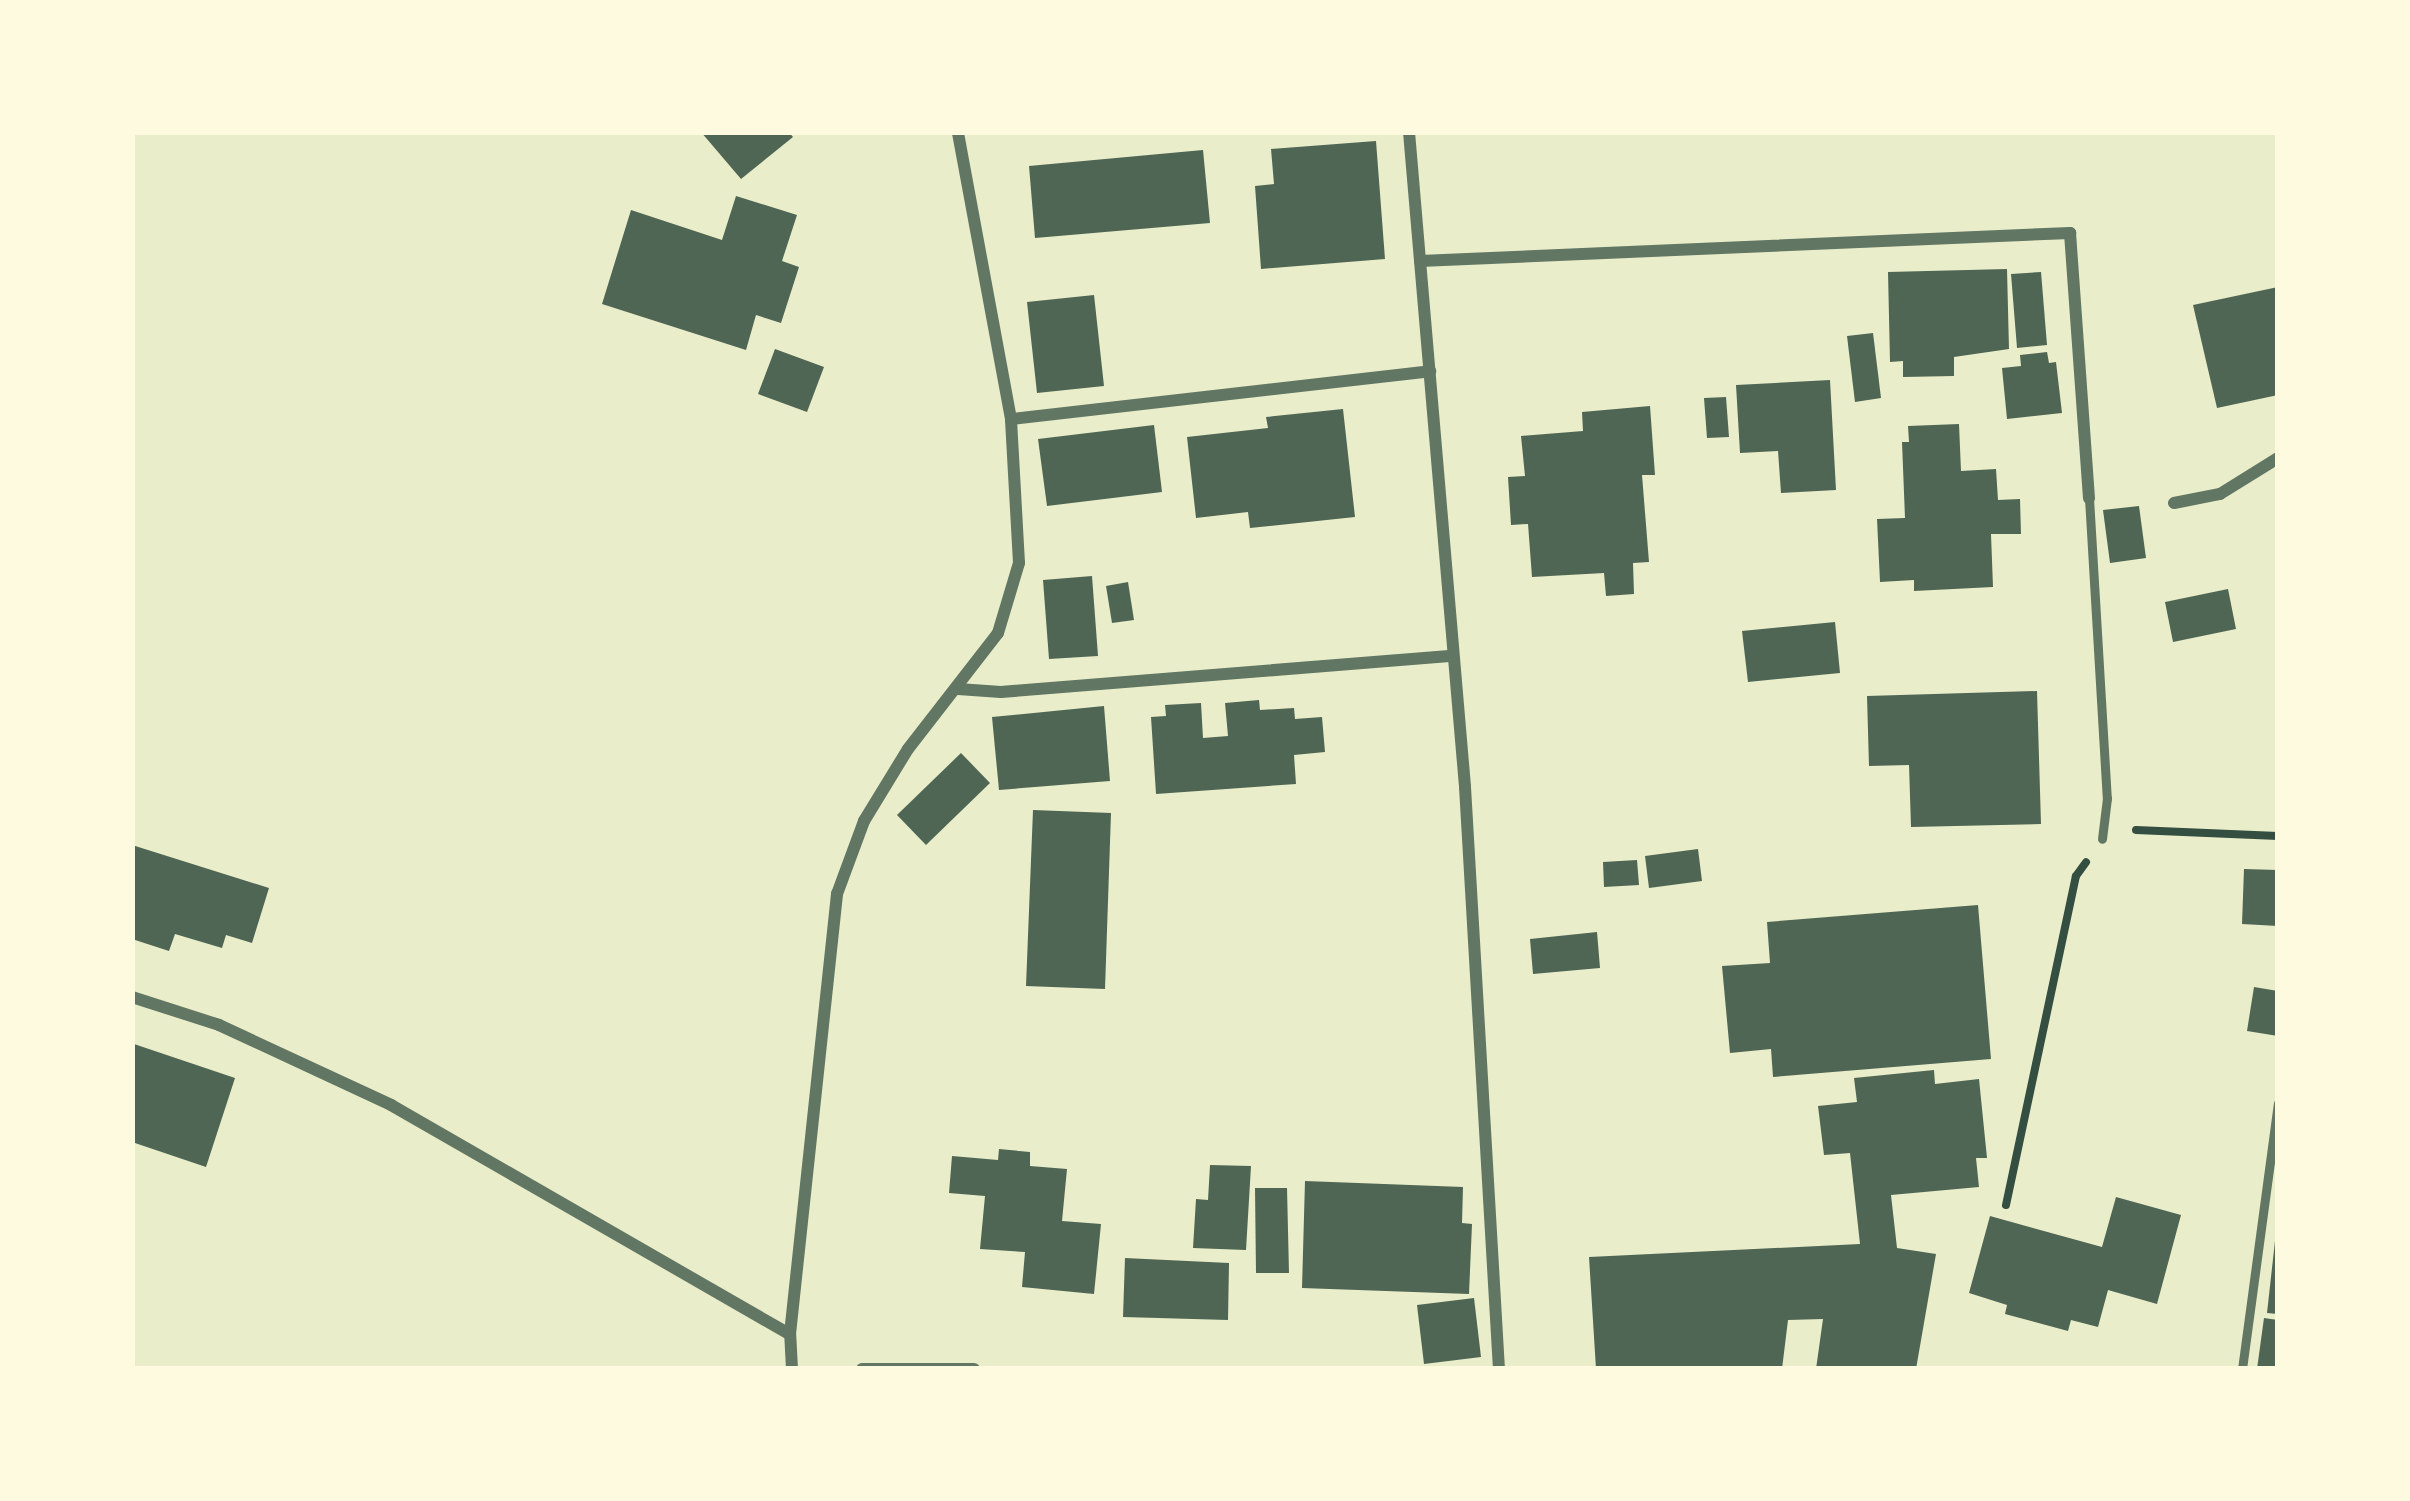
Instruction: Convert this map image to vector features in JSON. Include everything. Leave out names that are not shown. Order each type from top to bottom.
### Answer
[{"type":"street","points":[[792,1369],[790,1334],[837,894],[864,821],[908,748],[998,633],[1019,563],[1012,419],[958,132]]},
{"type":"street","points":[[1409,132],[1453,656],[1499,1369]]},
{"type":"street","points":[[1420,261],[2069,233],[2090,498]]},
{"type":"street","points":[[1012,419],[1430,371]]},
{"type":"street","points":[[2174,503],[2220,494],[2278,458]]},
{"type":"street","points":[[958,689],[1001,692],[1453,656]]},
{"type":"street","points":[[132,998],[220,1025],[391,1105],[790,1334]]},
{"type":"street","points":[[862,1369],[974,1369]]},
{"type":"lane","points":[[2090,498],[2107,797],[2102,839]]},
{"type":"lane","points":[[2242,1369],[2278,1103]]},
{"type":"path","points":[[2006,1205],[2076,876],[2102,839],[2125,830],[2278,836]]},
{"type":"building","points":[[701,132],[789,132],[793,137],[741,179]]},
{"type":"building","points":[[1376,141],[1385,259],[1261,269],[1255,186],[1274,184],[1271,149]]},
{"type":"building","points":[[1203,150],[1210,223],[1035,238],[1029,166]]},
{"type":"building","points":[[736,196],[797,215],[782,261],[799,267],[781,323],[756,315],[746,350],[602,304],[631,210],[722,240]]},
{"type":"building","points":[[2007,269],[2009,349],[1954,357],[1954,376],[1903,377],[1903,361],[1890,362],[1888,272]]},
{"type":"building","points":[[2041,272],[2047,345],[2017,348],[2011,274]]},
{"type":"building","points":[[2278,287],[2278,395],[2217,408],[2193,305]]},
{"type":"building","points":[[1094,295],[1104,386],[1037,393],[1027,302]]},
{"type":"building","points":[[1873,333],[1881,398],[1855,402],[1847,336]]},
{"type":"building","points":[[775,349],[824,367],[807,412],[758,394]]},
{"type":"building","points":[[2047,352],[2049,363],[2056,362],[2062,413],[2007,419],[2002,368],[2021,366],[2020,355]]},
{"type":"building","points":[[1830,380],[1836,490],[1781,493],[1778,451],[1740,453],[1736,385]]},
{"type":"building","points":[[1726,397],[1729,437],[1707,438],[1704,398]]},
{"type":"building","points":[[1650,406],[1655,475],[1642,475],[1649,562],[1633,563],[1634,594],[1606,596],[1604,573],[1532,577],[1528,524],[1511,525],[1508,477],[1525,476],[1521,436],[1583,431],[1582,412]]},
{"type":"building","points":[[1343,409],[1355,517],[1250,528],[1248,512],[1196,518],[1187,437],[1268,428],[1266,417]]},
{"type":"building","points":[[1959,424],[1961,471],[1996,469],[1998,500],[2020,499],[2021,534],[1991,534],[1993,587],[1914,591],[1914,580],[1880,582],[1877,519],[1905,518],[1902,442],[1909,442],[1908,426]]},
{"type":"building","points":[[1154,425],[1162,492],[1047,506],[1038,439]]},
{"type":"building","points":[[2139,506],[2146,558],[2110,563],[2103,510]]},
{"type":"building","points":[[1092,576],[1098,656],[1049,659],[1043,580]]},
{"type":"building","points":[[1128,582],[1134,620],[1112,623],[1106,586]]},
{"type":"building","points":[[2228,589],[2236,629],[2173,642],[2165,602]]},
{"type":"building","points":[[1835,622],[1840,673],[1748,682],[1742,631]]},
{"type":"building","points":[[2037,691],[2041,824],[1911,827],[1909,765],[1869,766],[1867,696]]},
{"type":"building","points":[[1259,700],[1260,710],[1294,708],[1295,719],[1322,717],[1325,752],[1294,755],[1296,784],[1156,794],[1151,717],[1166,716],[1165,705],[1201,703],[1203,738],[1228,736],[1225,703]]},
{"type":"building","points":[[1104,706],[1110,781],[999,790],[992,717]]},
{"type":"building","points":[[961,753],[990,783],[926,845],[897,815]]},
{"type":"building","points":[[1033,810],[1111,813],[1105,989],[1026,986]]},
{"type":"building","points":[[132,845],[269,888],[252,943],[226,935],[222,948],[175,934],[169,951],[132,939]]},
{"type":"building","points":[[1698,849],[1702,881],[1649,888],[1645,856]]},
{"type":"building","points":[[1637,860],[1639,885],[1604,887],[1603,862]]},
{"type":"building","points":[[2244,869],[2278,870],[2278,926],[2242,924]]},
{"type":"building","points":[[1978,905],[1991,1059],[1773,1077],[1771,1049],[1730,1053],[1722,966],[1770,963],[1767,922]]},
{"type":"building","points":[[1597,932],[1600,968],[1533,974],[1530,939]]},
{"type":"building","points":[[2254,987],[2278,991],[2278,1036],[2247,1031]]},
{"type":"building","points":[[134,1044],[235,1078],[206,1167],[132,1142]]},
{"type":"building","points":[[1934,1070],[1935,1084],[1979,1079],[1987,1158],[1976,1158],[1979,1187],[1891,1195],[1897,1248],[1936,1254],[1916,1369],[1816,1369],[1823,1319],[1788,1320],[1782,1369],[1596,1369],[1589,1257],[1860,1244],[1850,1153],[1824,1155],[1818,1106],[1857,1102],[1854,1078]]},
{"type":"building","points":[[999,1149],[1030,1152],[1030,1166],[1067,1169],[1062,1221],[1101,1224],[1094,1294],[1022,1287],[1025,1252],[980,1249],[985,1196],[949,1193],[952,1156],[998,1160]]},
{"type":"building","points":[[1210,1165],[1251,1166],[1246,1250],[1193,1248],[1196,1199],[1208,1200]]},
{"type":"building","points":[[1305,1181],[1463,1187],[1462,1223],[1472,1224],[1469,1294],[1302,1288]]},
{"type":"building","points":[[1255,1188],[1287,1188],[1289,1273],[1256,1273]]},
{"type":"building","points":[[2116,1197],[2181,1215],[2157,1304],[2108,1290],[2098,1327],[2071,1320],[2068,1331],[2005,1314],[2007,1305],[1969,1293],[1990,1216],[2102,1247]]},
{"type":"building","points":[[2278,1242],[2278,1314],[2267,1313]]},
{"type":"building","points":[[1125,1258],[1229,1263],[1228,1320],[1123,1317]]},
{"type":"building","points":[[1474,1298],[1481,1357],[1424,1364],[1417,1305]]},
{"type":"building","points":[[2264,1318],[2278,1320],[2278,1369],[2257,1369]]}]
